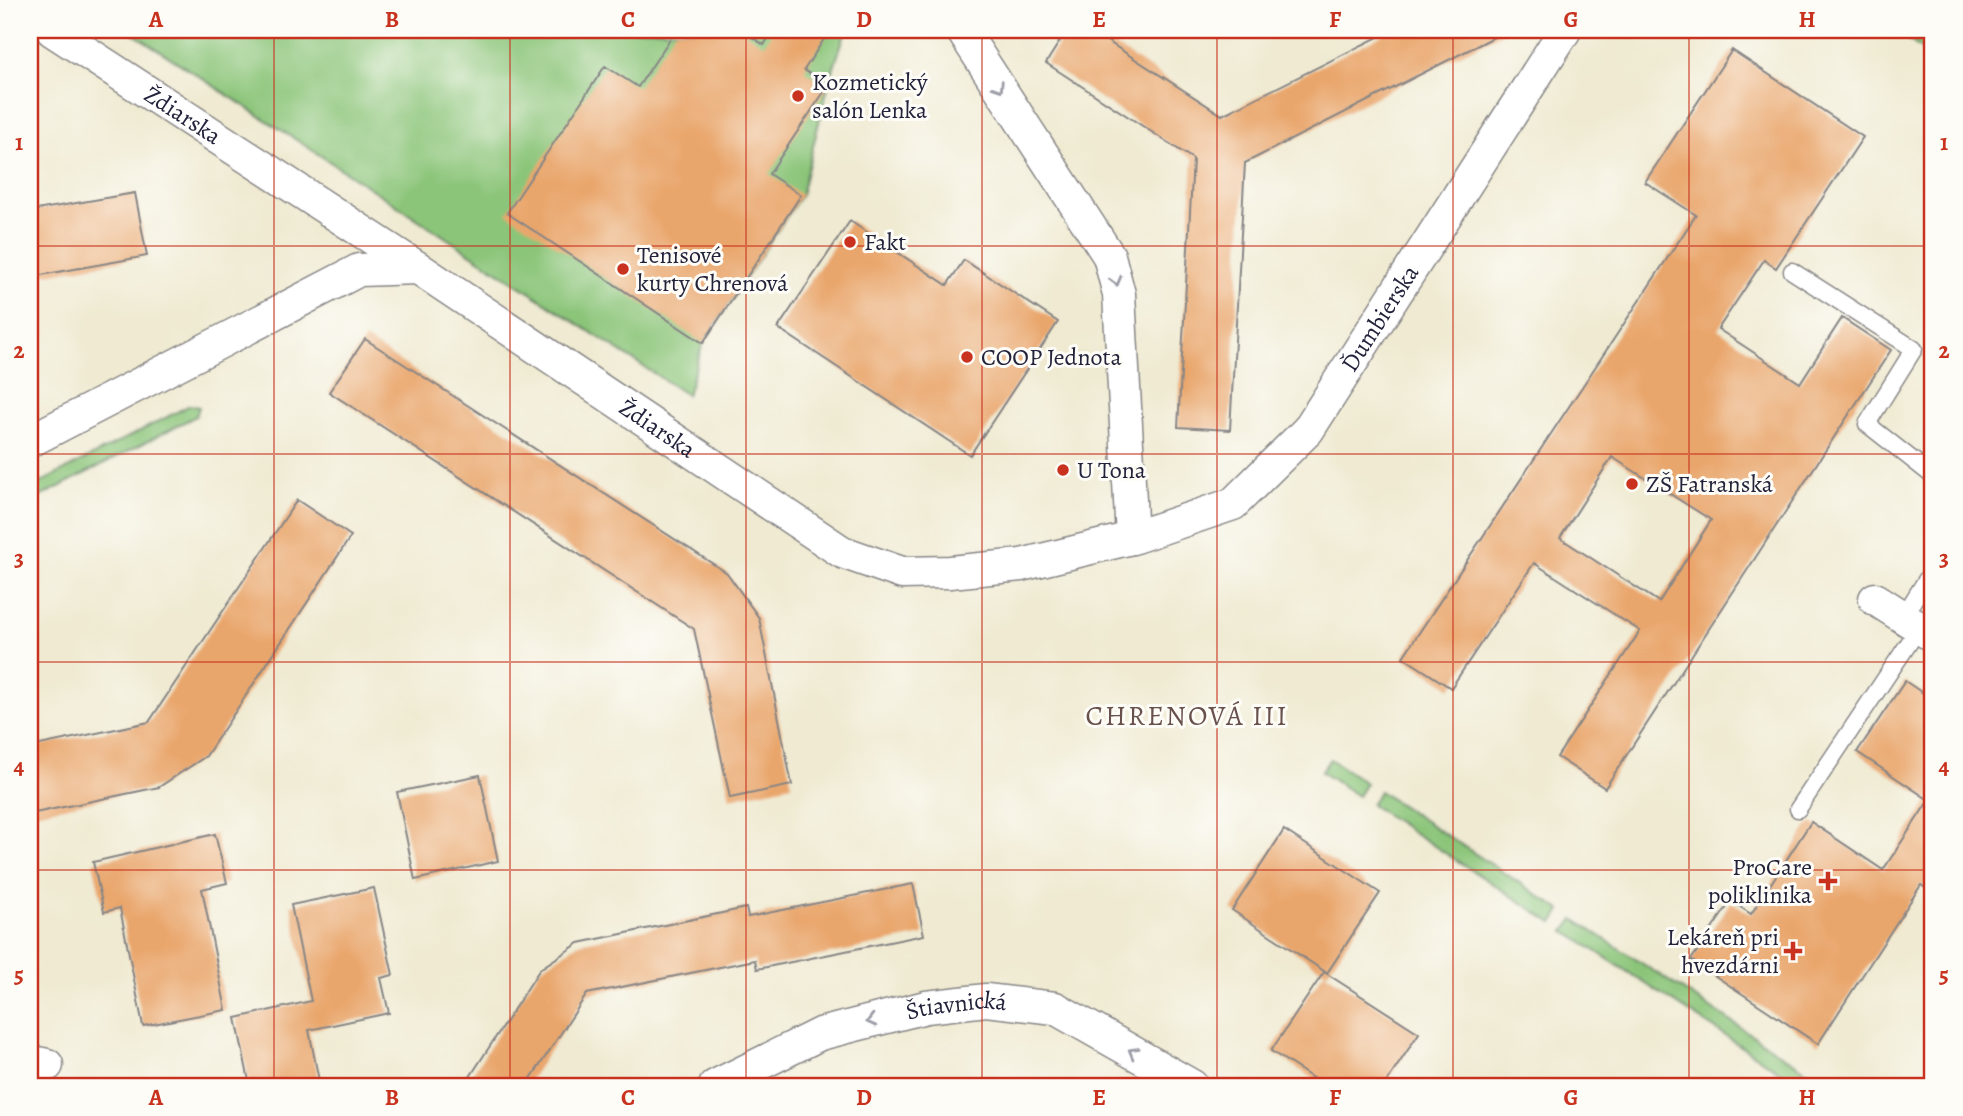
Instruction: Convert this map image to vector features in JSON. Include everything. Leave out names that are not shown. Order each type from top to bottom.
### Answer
[{"type":"street","name":"Ždiarska","points":[[52,30],[418,268],[842,552],[902,573]]},
{"type":"street","points":[[962,30],[1109,256],[1119,294],[1132,538]]},
{"type":"street","name":"Ďumbierska","points":[[902,573],[950,572],[1021,565],[1132,538],[1233,504],[1308,430],[1565,30]]},
{"type":"street","points":[[30,441],[359,270],[418,268]]},
{"type":"street","points":[[1875,599],[1919,627]]},
{"type":"street","name":"Štiavnická","points":[[715,1086],[820,1034],[926,1007],[986,1000],[1055,1008],[1192,1086]]},
{"type":"lane","points":[[1792,271],[1914,349],[1867,424],[1933,476]]},
{"type":"lane","points":[[1798,809],[1919,627],[1933,569]]},
{"type":"green space","name":"Tenisové kurty Chrenová","points":[[128,30],[846,30],[828,86],[801,195],[703,343],[687,395]]},
{"type":"green space","points":[[1900,30],[1933,30],[1933,57],[1903,36]]},
{"type":"green space","points":[[190,405],[199,407],[196,416],[30,502],[30,488]]},
{"type":"green space","points":[[1330,759],[1366,783],[1358,796],[1321,772]]},
{"type":"green space","points":[[1379,791],[1561,910],[1553,923],[1371,805]]},
{"type":"green space","points":[[1574,919],[1830,1086],[1802,1086],[1565,931]]},
{"type":"building","points":[[676,30],[741,30],[764,45],[773,30],[830,30],[804,70],[828,86],[769,174],[801,195],[703,343],[507,213],[605,66],[638,87]]},
{"type":"building","points":[[1067,30],[1090,30],[1222,115],[1392,30],[1508,30],[1245,163],[1230,430],[1178,427],[1193,159],[1046,63]]},
{"type":"building","points":[[1732,50],[1863,137],[1776,268],[1764,260],[1718,329],[1800,383],[1842,318],[1891,350],[1605,788],[1557,757],[1640,631],[1534,563],[1451,688],[1403,657],[1696,215],[1645,182]],"holes":[[[1612,457],[1711,520],[1659,602],[1560,538]]]},
{"type":"building","points":[[135,193],[147,256],[30,277],[30,211]]},
{"type":"building","points":[[850,221],[947,285],[964,260],[1058,322],[970,455],[778,328]]},
{"type":"building","points":[[365,339],[727,573],[759,618],[792,785],[730,798],[694,629],[329,392]]},
{"type":"building","points":[[297,500],[351,536],[206,756],[159,787],[30,814],[30,747],[149,722]]},
{"type":"building","points":[[1905,681],[1933,700],[1933,893],[1921,885],[1818,1044],[1691,960],[1731,901],[1751,914],[1811,822],[1883,870],[1929,800],[1857,752]]},
{"type":"building","points":[[480,775],[498,861],[415,880],[397,792]]},
{"type":"building","points":[[1284,830],[1380,893],[1327,973],[1232,910]]},
{"type":"building","points":[[215,834],[227,883],[202,889],[226,1010],[143,1026],[120,908],[104,912],[93,862]]},
{"type":"building","points":[[913,884],[924,935],[757,969],[755,960],[587,994],[526,1086],[464,1086],[540,969],[579,943],[746,908],[748,917]]},
{"type":"building","points":[[374,888],[393,975],[381,978],[389,1013],[309,1030],[320,1086],[250,1086],[236,1018],[311,1001],[291,905]]},
{"type":"building","points":[[1324,972],[1419,1033],[1384,1086],[1325,1086],[1271,1051]]},
{"type":"place","name":"Kozmetický salón Lenka","points":[[798,96]]},
{"type":"place","name":"Fakt","points":[[850,242]]},
{"type":"place","name":"Tenisové kurty Chrenová","points":[[623,269]]},
{"type":"place","name":"COOP Jednota","points":[[967,357]]},
{"type":"place","name":"U Tona","points":[[1063,470]]},
{"type":"place","name":"ZŠ Fatranská","points":[[1632,484]]},
{"type":"place","name":"ProCare poliklinika","points":[[1828,881]]},
{"type":"place","name":"Lekáreň pri hvezdárni","points":[[1793,951]]},
{"type":"district","name":"CHRENOVÁ III","points":[[1187,715]]}]
